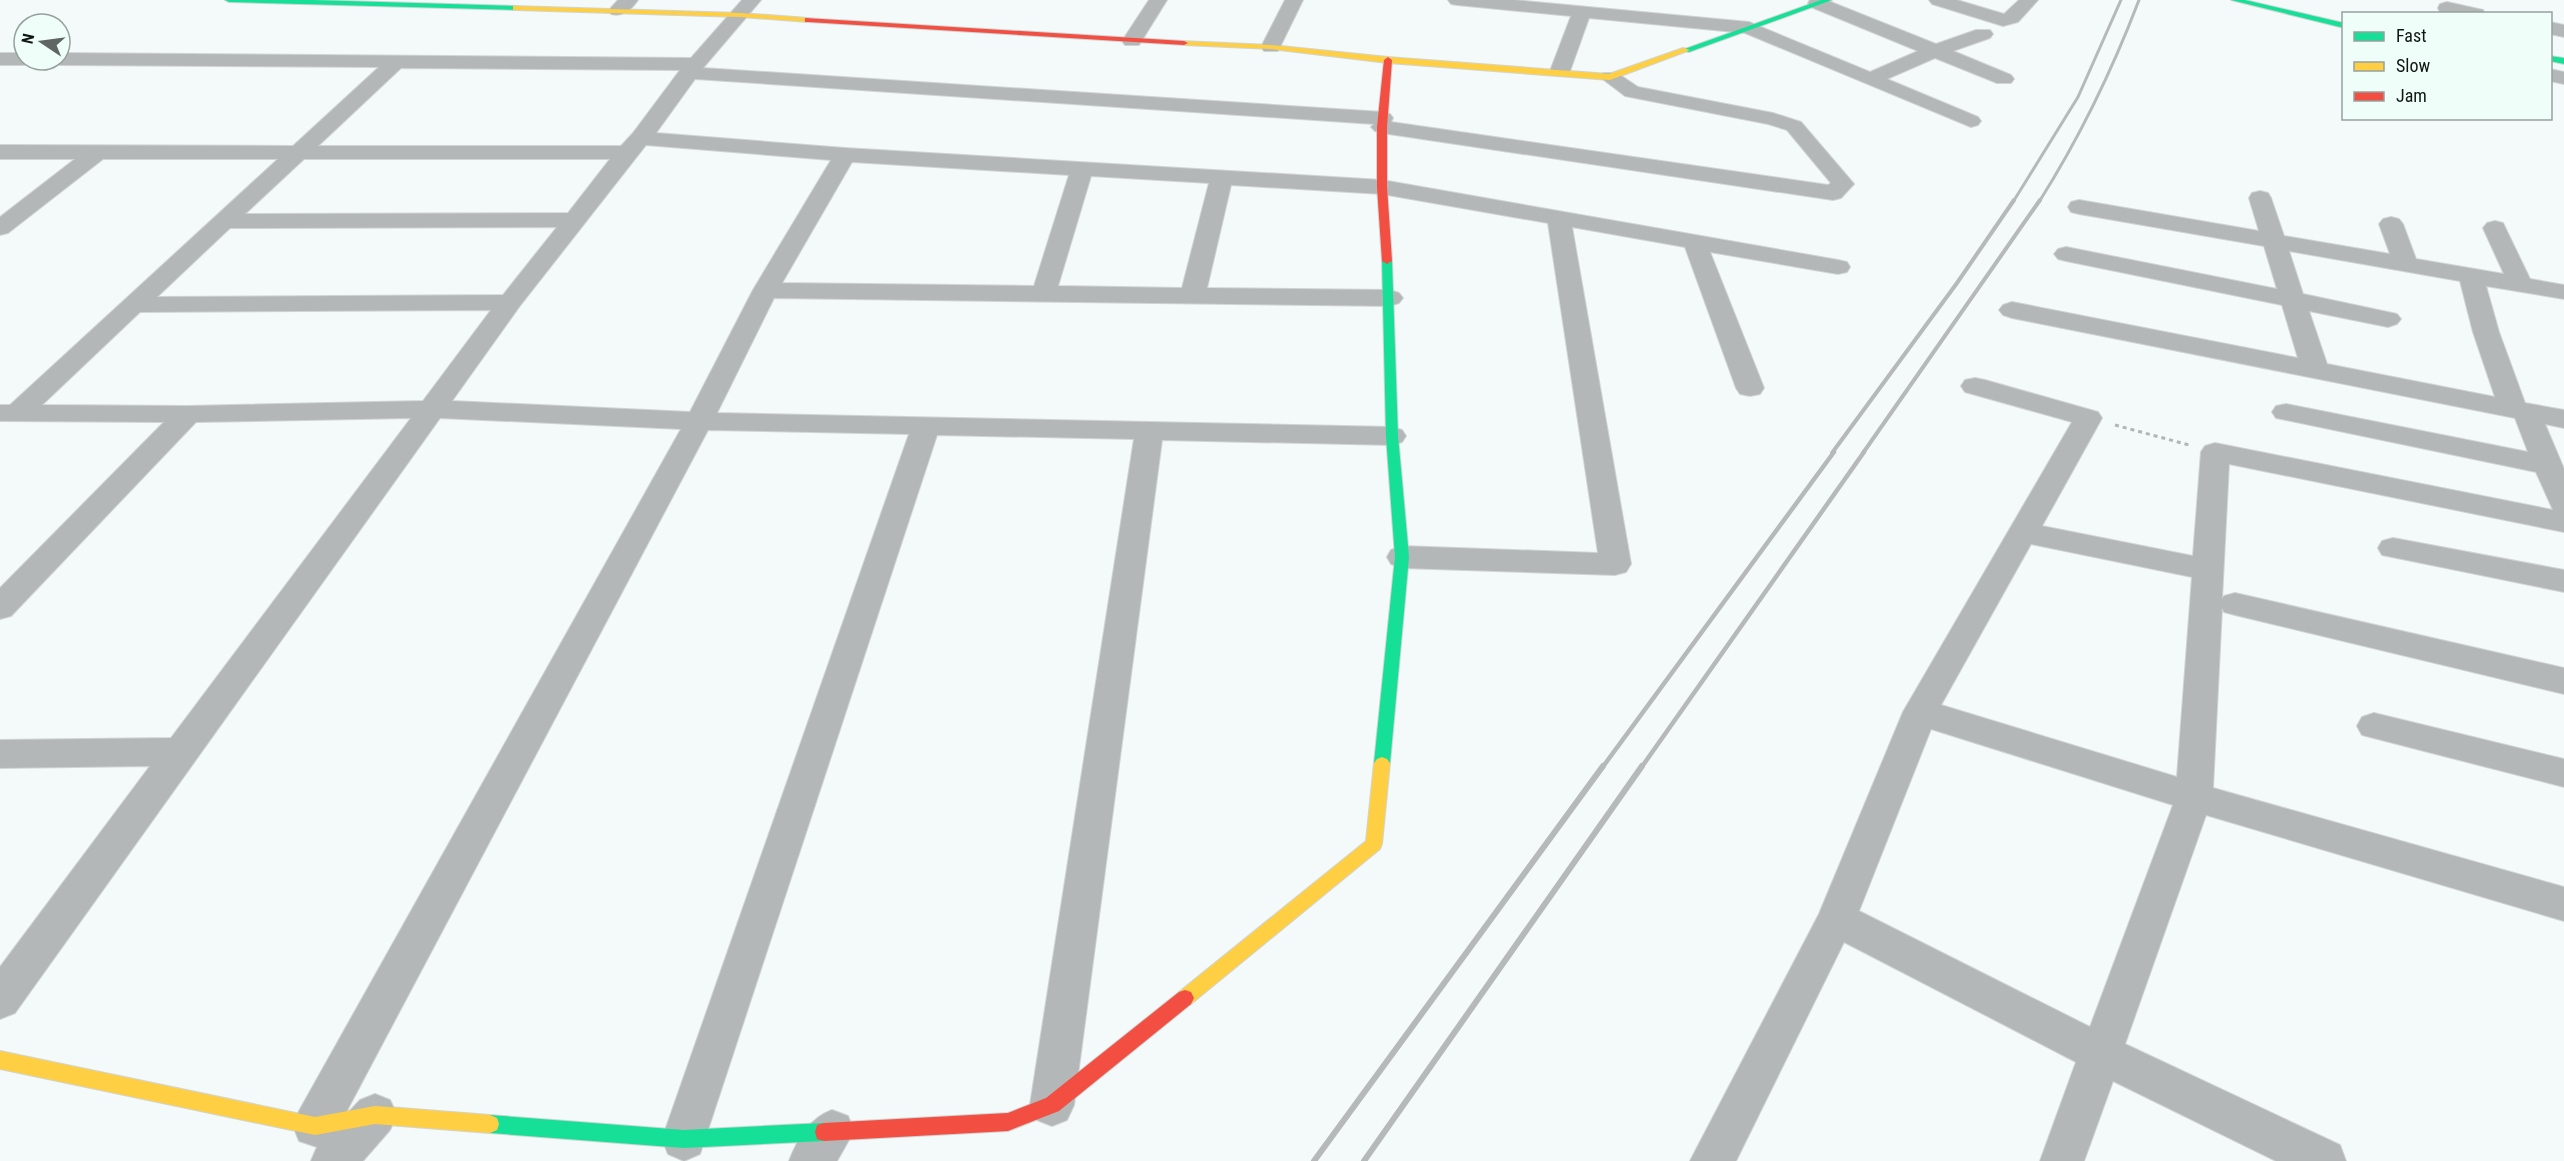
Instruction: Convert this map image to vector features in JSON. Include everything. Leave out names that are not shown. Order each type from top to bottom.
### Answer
[{"type":"street","points":[[229,0],[746,8],[1132,41],[1271,47],[1388,60],[1610,76],[1822,2],[2004,79]]},
{"type":"street","points":[[1132,41],[1158,0]]},
{"type":"street","points":[[1271,47],[1294,0]]},
{"type":"street","points":[[1457,0],[1582,11],[1606,7],[1749,28],[1971,121]]},
{"type":"street","points":[[1938,0],[2003,21],[2012,18],[2029,0]]},
{"type":"street","points":[[2235,0],[2342,26]]},
{"type":"street","points":[[2271,0],[2342,17]]},
{"type":"street","points":[[2446,7],[2467,12]]},
{"type":"street","points":[[0,1000],[510,302],[634,146],[692,68],[746,8]]},
{"type":"street","points":[[1560,71],[1582,11]]},
{"type":"street","points":[[1870,79],[1935,51],[1983,34]]},
{"type":"street","points":[[72,59],[692,68],[1382,123],[1833,193],[1843,184],[1794,126],[1773,119],[1632,92],[1610,76]]},
{"type":"street","points":[[0,1060],[324,1144],[375,1115],[684,1139],[821,1146],[1008,1122],[1052,1105],[1374,844],[1402,556],[1392,436],[1390,298],[1382,187],[1382,123],[1388,60]]},
{"type":"street","points":[[9,413],[132,305],[396,62]]},
{"type":"street","points":[[0,152],[300,152],[634,146],[1082,168],[1382,187],[1559,220],[1838,267]]},
{"type":"street","points":[[0,228],[99,151]]},
{"type":"street","points":[[324,1144],[765,290],[845,155]]},
{"type":"street","points":[[1044,293],[1082,168]]},
{"type":"street","points":[[1193,295],[1222,177]]},
{"type":"street","points":[[2260,198],[2315,369]]},
{"type":"street","points":[[2079,207],[2564,292]]},
{"type":"street","points":[[223,221],[575,220]]},
{"type":"street","points":[[1402,556],[1615,564],[1559,220]]},
{"type":"street","points":[[2391,224],[2406,265]]},
{"type":"street","points":[[2495,228],[2521,285]]},
{"type":"street","points":[[1695,243],[1750,388]]},
{"type":"street","points":[[2066,254],[2388,319]]},
{"type":"street","points":[[2471,276],[2486,332],[2519,410],[2548,465],[2564,504]]},
{"type":"street","points":[[765,290],[1390,298]]},
{"type":"street","points":[[132,305],[510,302]]},
{"type":"street","points":[[2012,310],[2564,418]]},
{"type":"street","points":[[1712,1161],[1836,919],[1920,712],[2088,418],[1975,386]]},
{"type":"street","points":[[9,413],[188,414],[433,409],[699,421],[1392,436]]},
{"type":"street","points":[[2286,412],[2548,465]]},
{"type":"street","points":[[0,608],[11,584],[188,414]]},
{"type":"street","points":[[684,1139],[926,426]]},
{"type":"street","points":[[1052,1105],[1149,430]]},
{"type":"street","points":[[2062,1161],[2194,797],[2215,452],[2564,522]]},
{"type":"street","points":[[2023,532],[2208,570]]},
{"type":"street","points":[[2393,548],[2564,581]]},
{"type":"street","points":[[2235,604],[2564,681]]},
{"type":"street","points":[[1920,712],[2194,797],[2564,904]]},
{"type":"street","points":[[2374,726],[2564,773]]},
{"type":"street","points":[[0,754],[182,752]]},
{"type":"street","points":[[1836,919],[2102,1054],[2324,1161]]},
{"type":"path","points":[[2088,418],[2215,452]]},
{"type":"railway","points":[[2013,202],[2078,97],[2121,0]]},
{"type":"railway","points":[[2039,202],[2094,103],[2139,0]]},
{"type":"railway","points":[[1832,453],[1957,283],[2014,200]]},
{"type":"railway","points":[[1863,453],[2040,200]]},
{"type":"railway","points":[[1602,768],[1834,452]]},
{"type":"railway","points":[[1641,768],[1864,452]]},
{"type":"railway","points":[[1314,1161],[1603,766]]},
{"type":"railway","points":[[1364,1161],[1642,766]]},
{"type":"traffic: fast","points":[[229,0],[516,8]]},
{"type":"traffic: fast","points":[[1686,50],[1828,0]]},
{"type":"traffic: fast","points":[[2235,0],[2342,26]]},
{"type":"traffic: fast","points":[[2552,58],[2564,61]]},
{"type":"traffic: fast","points":[[1382,763],[1402,557],[1392,436],[1387,261]]},
{"type":"traffic: fast","points":[[490,1124],[684,1139],[824,1132]]},
{"type":"traffic: slow","points":[[516,8],[740,15],[808,20]]},
{"type":"traffic: slow","points":[[1184,43],[1271,47],[1388,60],[1610,77],[1686,50]]},
{"type":"traffic: slow","points":[[1185,998],[1374,844],[1382,763]]},
{"type":"traffic: slow","points":[[0,1060],[315,1126],[375,1115],[490,1124]]},
{"type":"traffic: jam","points":[[808,20],[1184,43]]},
{"type":"traffic: jam","points":[[1387,261],[1382,187],[1382,127],[1388,60]]},
{"type":"traffic: jam","points":[[824,1132],[1008,1122],[1052,1105],[1185,998]]}]
